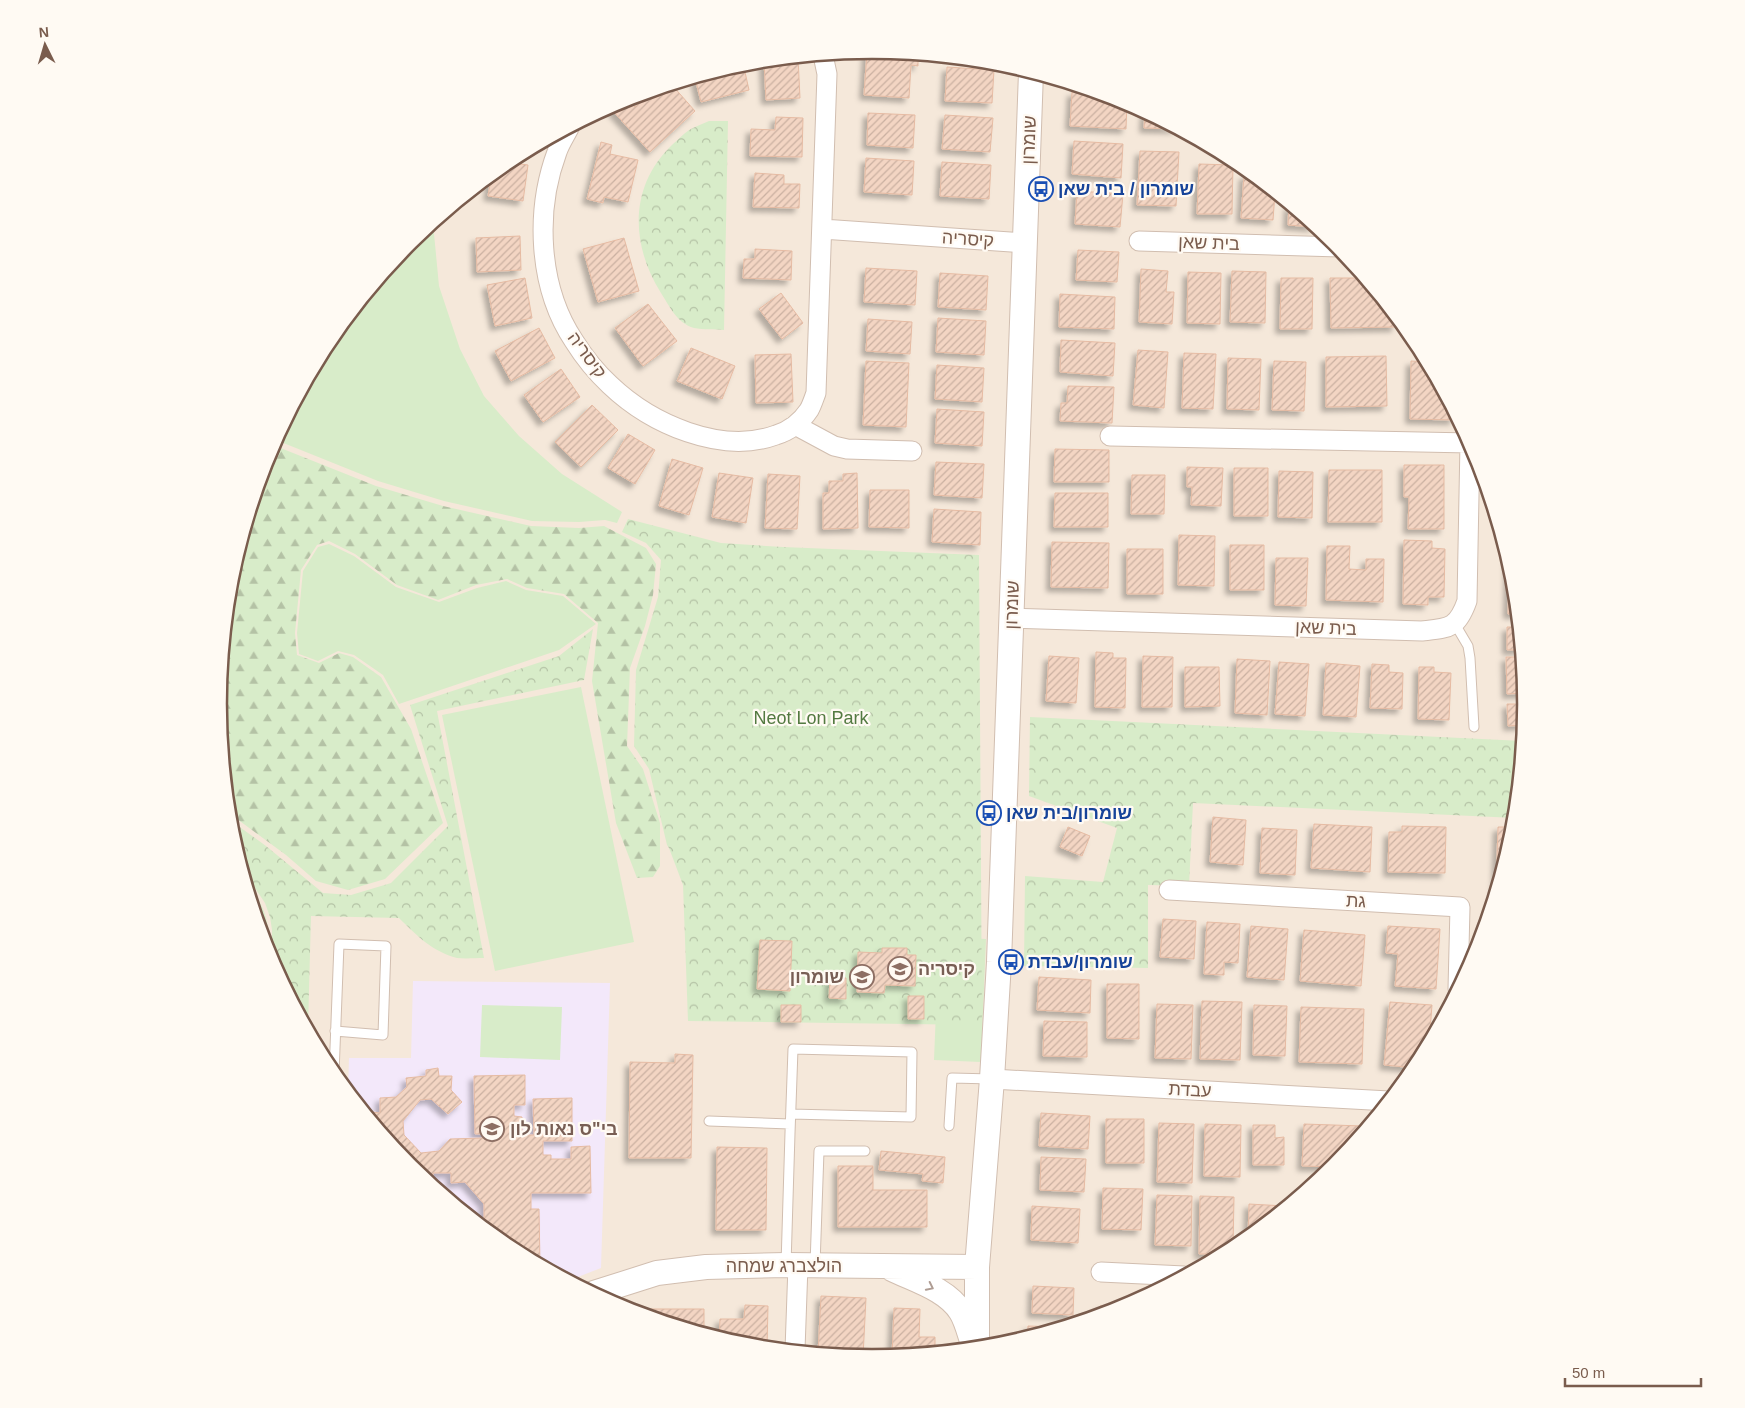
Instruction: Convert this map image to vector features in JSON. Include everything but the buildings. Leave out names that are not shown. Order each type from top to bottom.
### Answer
[{"type":"street","name":"קיסריה","points":[[566,137],[558,151],[549,182],[544,212],[544,247],[548,277],[558,310],[573,340],[590,364],[610,386],[640,408],[668,424],[696,436],[727,441],[748,442],[764,439],[780,434],[795,425],[808,410],[816,393],[828,74],[824,61]]},
{"type":"street","name":"שומרון","points":[[976,1341],[977,1267],[999,962],[1031,79]]},
{"type":"street","name":"קיסריה","points":[[822,229],[1025,243]]},
{"type":"street","name":"בית שאן","points":[[1139,241],[1328,247]]},
{"type":"street","points":[[795,425],[834,446],[847,449],[912,451]]},
{"type":"street","points":[[1110,436],[1462,442]]},
{"type":"street","points":[[1455,624],[1462,615],[1467,601],[1470,459]]},
{"type":"street","name":"בית שאן","points":[[1011,618],[1422,630],[1438,629],[1455,624]]},
{"type":"street","name":"גת","points":[[1169,890],[1460,907],[1458,973]]},
{"type":"street","name":"עבדת","points":[[992,1079],[1381,1101]]},
{"type":"street","points":[[795,1345],[800,1265]]},
{"type":"street","name":"הולצברג שמחה","points":[[603,1290],[657,1273],[706,1267],[800,1265],[977,1267]]},
{"type":"street","points":[[886,1266],[940,1293],[953,1302],[962,1312],[973,1341]]},
{"type":"street","points":[[1101,1272],[1172,1275]]},
{"type":"lane","points":[[1455,624],[1468,646],[1474,727]]},
{"type":"lane","points":[[335,1060],[338,944],[386,946],[383,1035],[336,1031]]},
{"type":"lane","points":[[790,1114],[911,1117],[912,1052],[793,1049],[790,1114],[790,1124],[800,1265]]},
{"type":"lane","points":[[950,1126],[952,1078],[992,1079]]},
{"type":"lane","points":[[709,1120],[790,1124]]},
{"type":"lane","points":[[800,1265],[819,1151],[865,1151]]},
{"type":"shaded area","points":[[830,60],[915,60],[957,64],[998,71],[1080,93],[1158,125],[1195,145],[1231,167],[1298,219],[1358,279],[1384,311],[1431,381],[1451,419],[1469,457],[1496,537],[1512,620],[1518,704],[1512,788],[1496,871],[1484,911],[1469,951],[1431,1027],[1384,1097],[1358,1129],[1298,1189],[1265,1216],[1231,1241],[1158,1283],[1080,1315],[1040,1327],[957,1344],[915,1348],[830,1348],[788,1344],[747,1337],[665,1315],[587,1283],[550,1263],[514,1241],[447,1189],[387,1129],[361,1097],[314,1027],[294,989],[276,951],[249,871],[233,788],[229,746],[227,704],[233,620],[249,537],[261,497],[276,457],[314,381],[361,311],[387,279],[447,219],[480,192],[514,167],[587,125],[665,93],[705,81],[788,64]]},
{"type":"shaded area","name":"בי\"ס נאות לון","points":[[413,981],[610,983],[601,1268],[577,1277],[514,1241],[480,1216],[416,1160],[387,1129],[348,1079],[349,1058],[411,1058]]},
{"type":"green space","points":[[709,121],[728,121],[724,330],[694,328],[688,326],[674,314],[651,274],[644,255],[640,235],[639,216],[642,196],[648,178],[659,160],[673,144],[686,132]]},
{"type":"green space","points":[[434,231],[439,286],[460,349],[484,396],[519,436],[562,474],[622,512],[617,523],[605,520],[579,522],[532,521],[444,501],[378,481],[283,443],[314,381],[361,311],[387,279]]},
{"type":"green space","points":[[280,448],[376,486],[443,506],[531,526],[579,528],[604,526],[646,548],[656,564],[653,595],[645,626],[630,668],[627,746],[643,769],[660,823],[660,866],[653,877],[637,878],[616,823],[592,681],[598,623],[564,594],[527,588],[507,579],[476,585],[438,600],[397,585],[355,554],[329,541],[317,545],[301,570],[295,633],[297,655],[319,663],[339,653],[353,657],[381,677],[411,729],[443,823],[385,879],[348,890],[316,881],[286,855],[238,820],[233,788],[227,704],[233,620],[240,578],[249,537],[261,497]]},
{"type":"green space","name":"Neot Lon Park","points":[[628,519],[721,543],[979,555],[982,1025],[688,1021],[683,885],[667,845],[649,769],[634,746],[636,670],[658,597],[661,560],[646,543],[622,532]]},
{"type":"green space","points":[[329,544],[354,556],[396,587],[439,602],[477,588],[506,581],[526,590],[563,596],[596,624],[559,650],[399,704],[383,675],[354,655],[338,651],[318,661],[299,654],[297,633],[303,571],[318,547]]},
{"type":"green space","points":[[593,629],[584,680],[437,711],[484,958],[457,958],[440,952],[418,937],[399,918],[311,916],[308,1016],[272,940],[270,917],[265,903],[254,887],[239,827],[323,893],[351,895],[391,883],[448,826],[410,705],[559,656]]},
{"type":"green space","points":[[581,687],[634,942],[495,971],[442,715]]},
{"type":"green space","points":[[1030,717],[1516,741],[1507,818],[1193,803],[1189,886],[1148,885],[1148,968],[1024,966],[1025,876],[1103,882],[1117,828],[1029,796]]},
{"type":"green space","points":[[258,900],[263,910],[268,931]]},
{"type":"green space","points":[[939,937],[986,939],[981,1062],[934,1060]]},
{"type":"green space","points":[[482,1005],[562,1007],[560,1060],[480,1057]]},
{"type":"place","name":"שומרון / בית שאן","points":[[1041,189]]},
{"type":"place","name":"שומרון/בית שאן","points":[[989,813]]},
{"type":"place","name":"שומרון/עבדת","points":[[1011,962]]},
{"type":"place","name":"קיסריה","points":[[900,969]]},
{"type":"place","name":"שומרון","points":[[862,977]]},
{"type":"place","name":"בי\"ס נאות לון","points":[[492,1129]]}]
